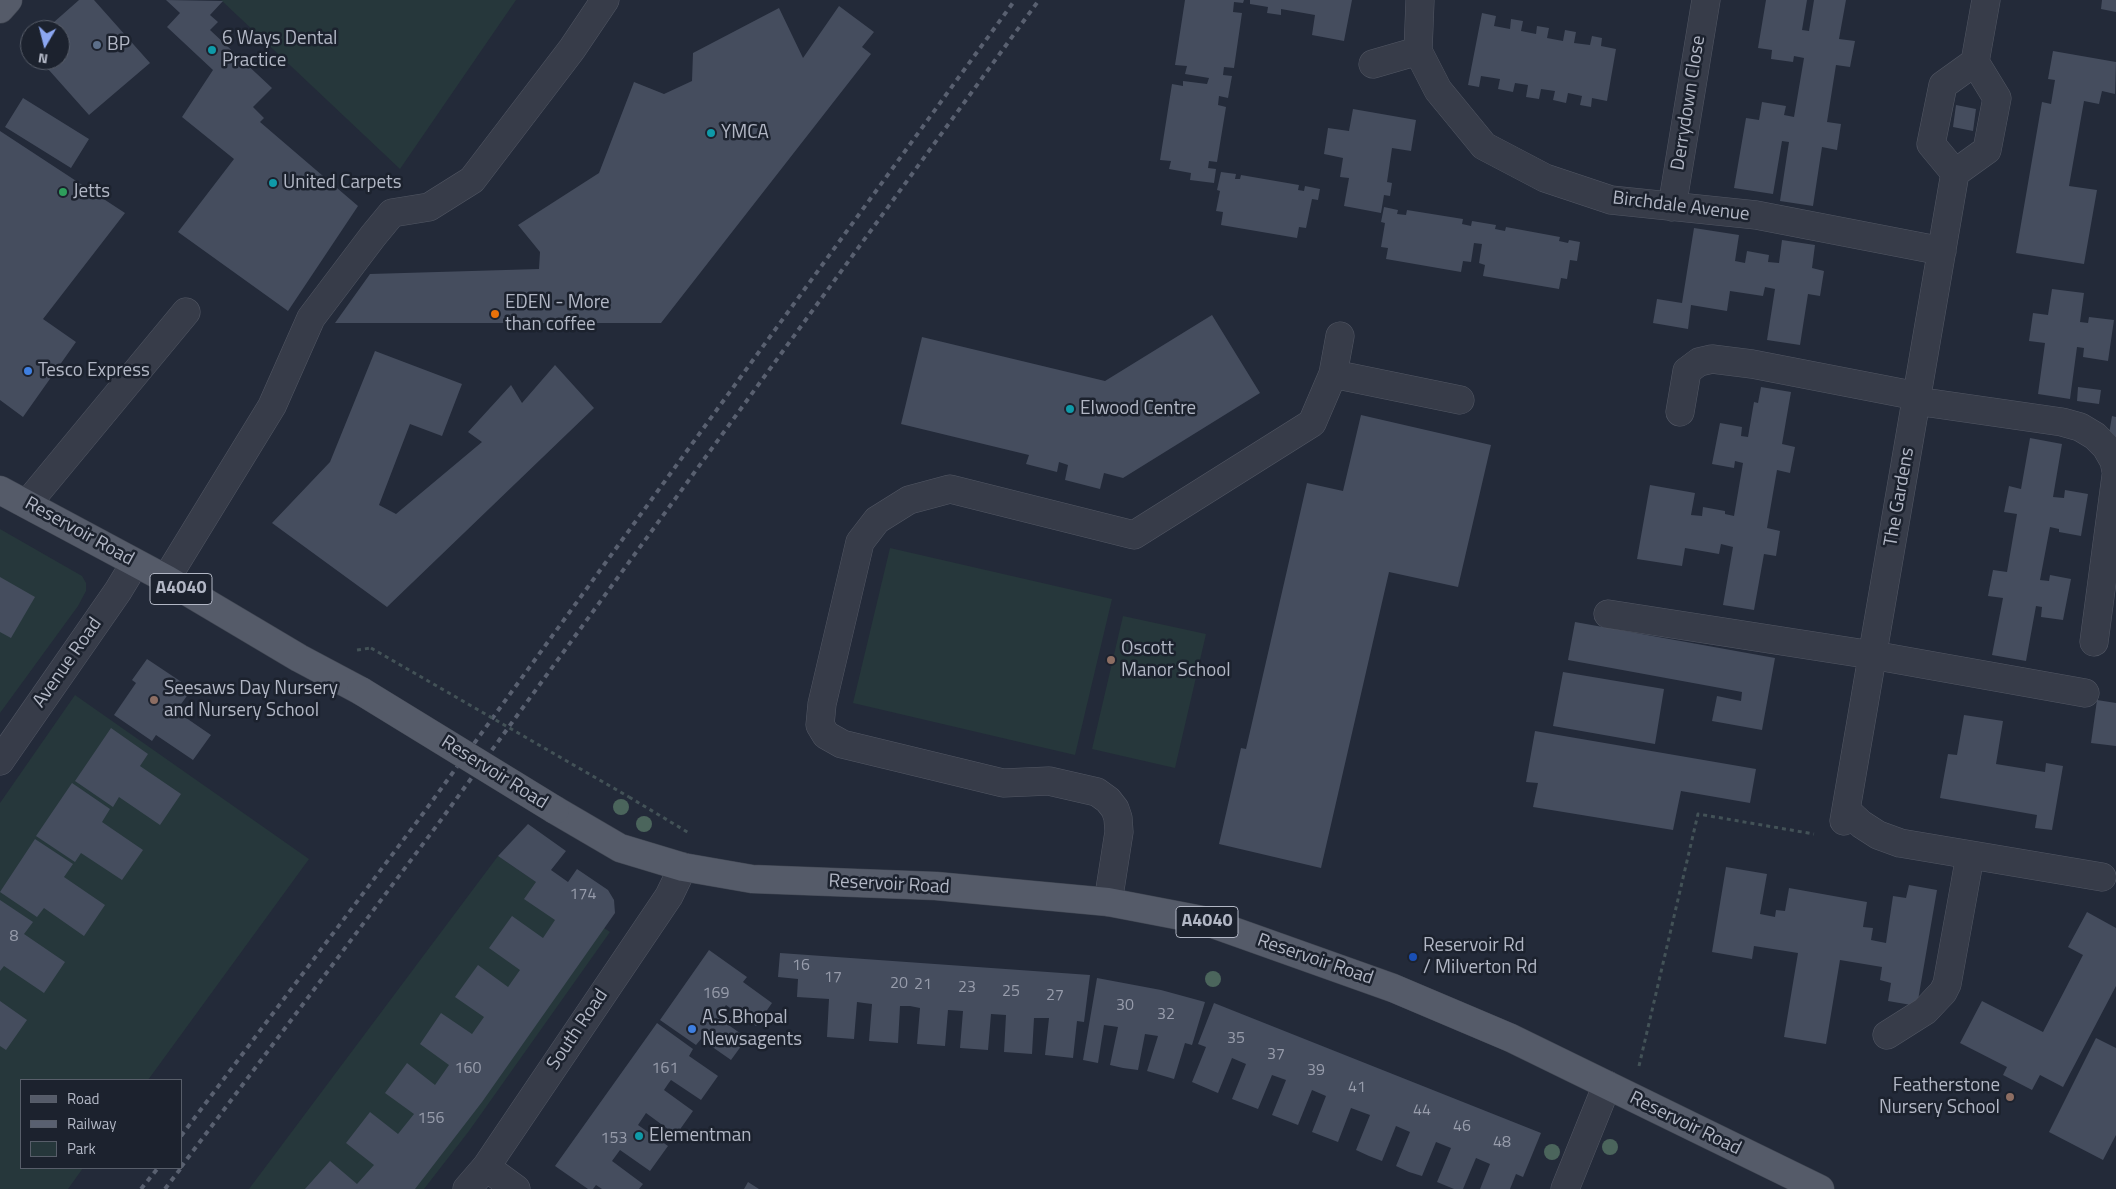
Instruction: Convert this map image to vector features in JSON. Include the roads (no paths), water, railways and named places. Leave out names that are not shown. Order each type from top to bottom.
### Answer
[{"type":"main road","points":[[0,8],[8,0]]},
{"type":"main road","name":"Reservoir Road","points":[[0,490],[166,579],[298,658],[361,690],[620,848],[683,868],[752,879],[936,886],[1108,902],[1202,920],[1393,988],[1511,1038],[1820,1189]]},
{"type":"street","points":[[166,579],[272,406],[312,318],[373,236],[392,213],[429,208],[472,180],[572,49],[606,0]]},
{"type":"street","name":"Derrydown Close","points":[[1672,207],[1706,0]]},
{"type":"street","points":[[1975,62],[1943,85],[1931,144],[1955,173],[1987,150],[1997,98],[1975,62],[1986,0]]},
{"type":"street","name":"Birchdale Avenue","points":[[1420,1],[1418,51],[1438,90],[1484,146],[1545,178],[1611,200],[1756,215],[1942,251]]},
{"type":"street","points":[[1373,64],[1418,51]]},
{"type":"street","name":"The Gardens","points":[[1955,173],[1845,815],[1878,834],[1900,843],[1970,856]]},
{"type":"street","points":[[27,504],[186,312]]},
{"type":"street","points":[[1108,902],[1119,832],[1118,818],[1112,804],[1097,792],[1049,781],[1003,783],[842,744],[826,735],[820,725],[820,716],[860,542],[877,520],[909,500],[950,489],[1134,535],[1312,423],[1334,374],[1340,336]]},
{"type":"street","points":[[1680,412],[1687,371],[1699,362],[1712,359],[1752,364],[1916,399],[2062,422],[2080,427],[2095,436],[2106,447],[2114,461],[2116,471]]},
{"type":"street","points":[[1334,374],[1460,400]]},
{"type":"street","points":[[2094,642],[2116,476]]},
{"type":"street","name":"Avenue Road","points":[[0,761],[118,591],[135,563]]},
{"type":"street","points":[[1608,614],[1872,655],[2085,693]]},
{"type":"street","points":[[1887,1035],[1924,1011],[1943,992],[1947,984],[1970,856],[2102,877]]},
{"type":"street","name":"South Road","points":[[467,1189],[486,1167],[669,896],[683,868]]},
{"type":"street","points":[[1565,1189],[1607,1085]]},
{"type":"street","points":[[486,1167],[516,1189]]},
{"type":"railway","points":[[182,1135],[422,815],[1015,0]]},
{"type":"railway","points":[[182,1166],[438,824],[1039,0]]},
{"type":"railway","points":[[141,1189],[157,1169]]},
{"type":"railway","points":[[165,1189],[180,1169]]},
{"type":"place","name":"BP","points":[[97,45]]},
{"type":"place","name":"6 Ways Dental Practice","points":[[212,50]]},
{"type":"place","name":"YMCA","points":[[711,133]]},
{"type":"place","name":"United Carpets","points":[[273,183]]},
{"type":"place","name":"Jetts","points":[[63,192]]},
{"type":"place","name":"EDEN - More than coffee","points":[[495,314]]},
{"type":"place","name":"Tesco Express","points":[[28,371]]},
{"type":"place","name":"Elwood Centre","points":[[1070,409]]},
{"type":"place","name":"Oscott Manor School","points":[[1111,660]]},
{"type":"place","name":"Seesaws Day Nursery and Nursery School","points":[[154,700]]},
{"type":"place","name":"Reservoir Rd / Milverton Rd","points":[[1413,957]]},
{"type":"place","name":"A.S.Bhopal Newsagents","points":[[692,1029]]},
{"type":"place","name":"Featherstone Nursery School","points":[[2010,1097]]},
{"type":"place","name":"Elementman","points":[[639,1136]]}]
